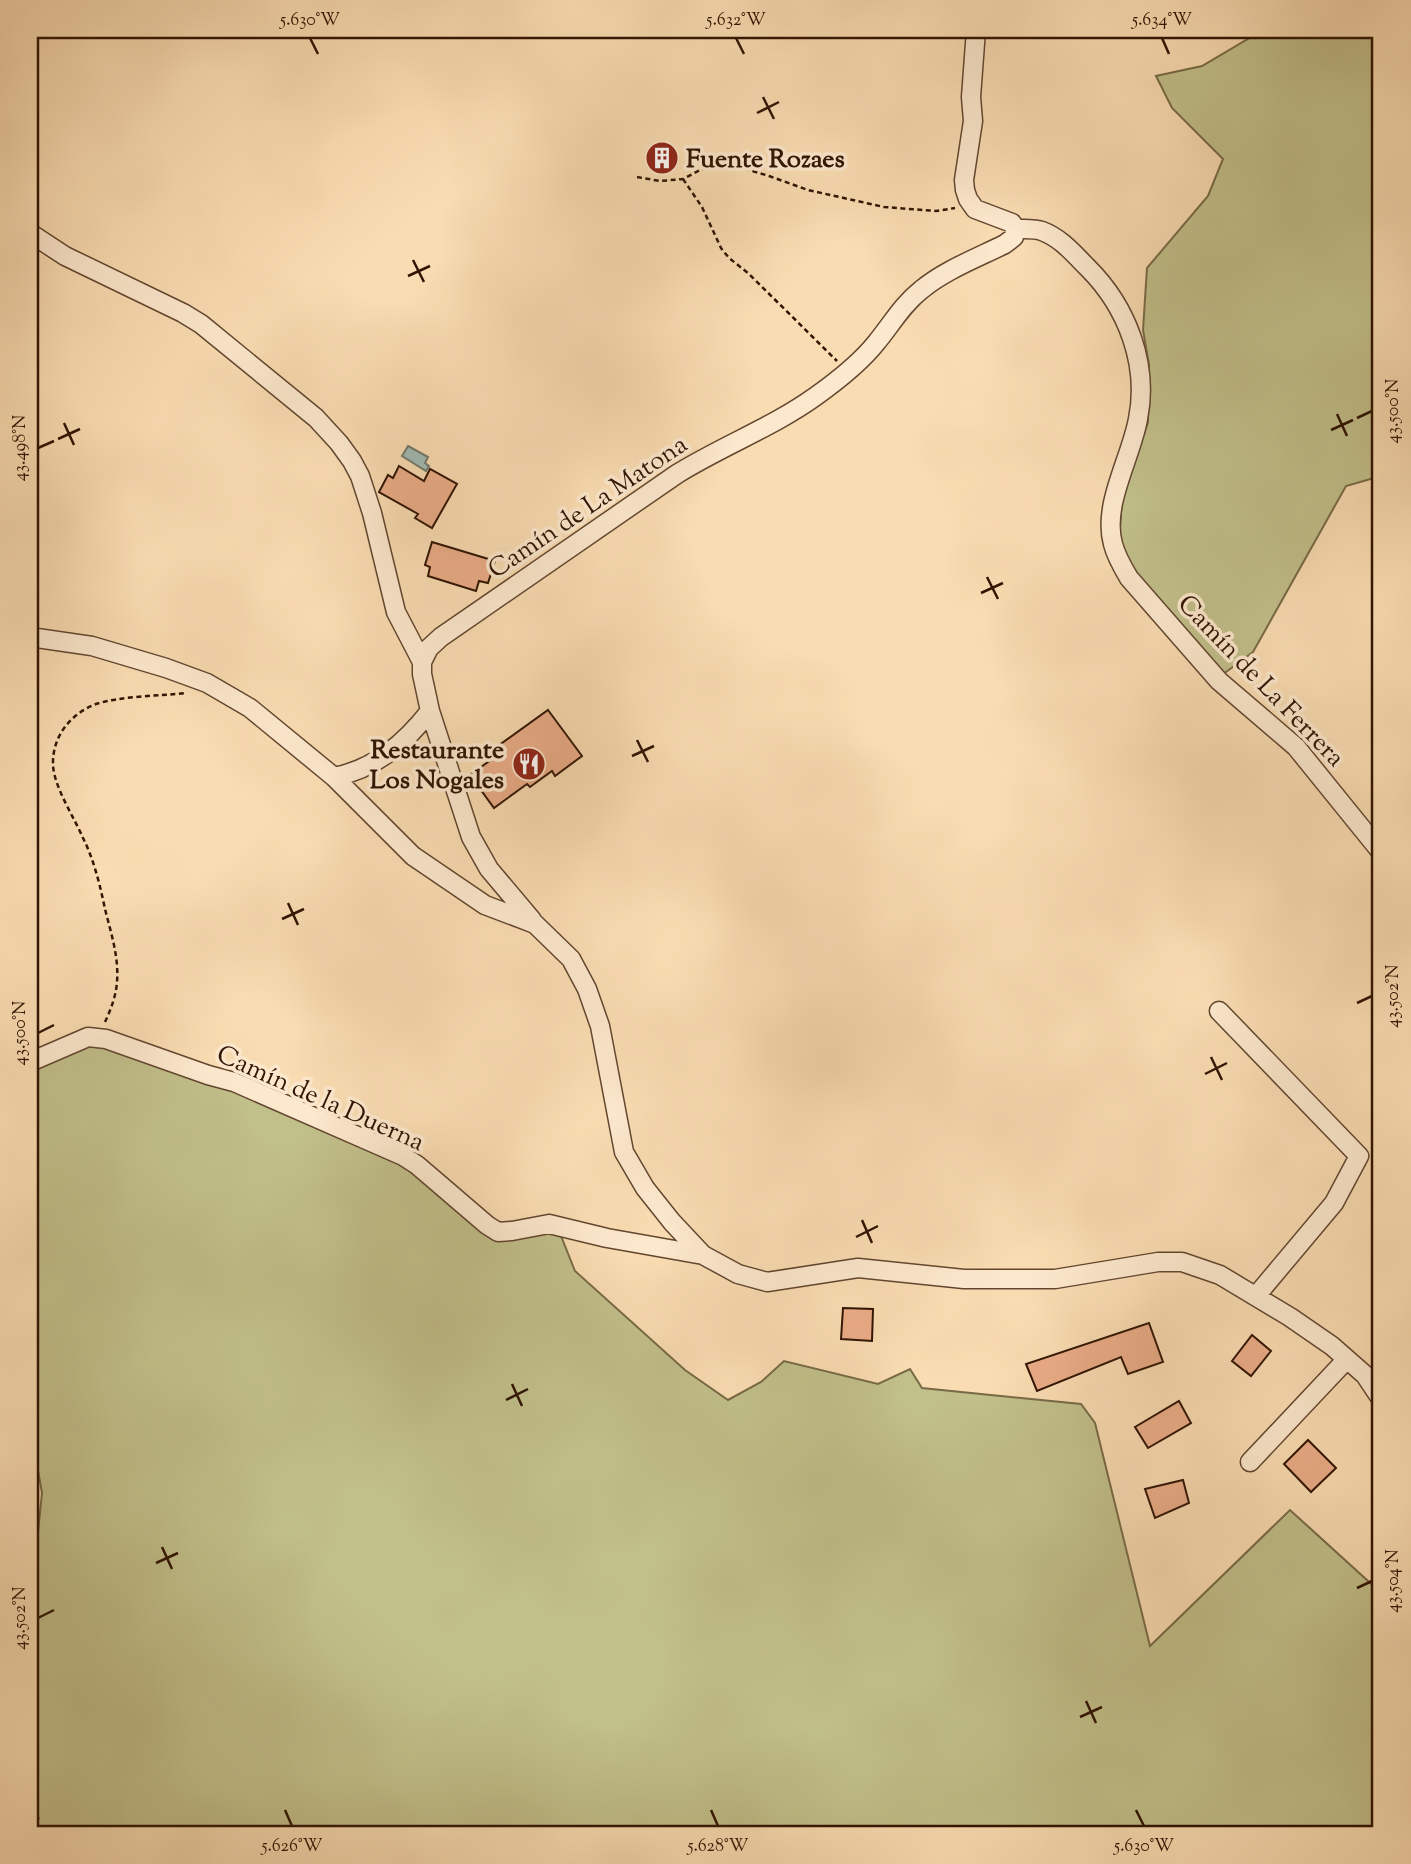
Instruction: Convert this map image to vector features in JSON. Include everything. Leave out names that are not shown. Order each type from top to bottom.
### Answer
[{"type":"street","points":[[972,205],[968,200],[964,180],[973,121],[971,97],[976,30]]},
{"type":"street","name":"Camín de La Ferrera","points":[[972,205],[975,209],[1012,223],[1015,229],[1042,231],[1064,244],[1099,278],[1114,298],[1133,338],[1140,391],[1139,417],[1115,495],[1110,526],[1120,563],[1129,578],[1219,681],[1296,747],[1381,852]]},
{"type":"street","name":"Camín de La Matona","points":[[422,662],[429,648],[441,637],[677,474],[776,422],[817,396],[875,344],[900,310],[921,290],[940,277],[1005,244],[1014,237],[1015,229]]},
{"type":"street","points":[[30,233],[65,256],[201,324],[316,418],[340,443],[352,461],[372,513],[396,612],[422,662],[430,711],[471,838],[489,869],[535,924],[570,959],[587,989],[600,1027],[624,1152],[645,1188],[703,1255],[738,1274],[767,1282],[858,1268],[964,1279],[1055,1279],[1158,1262],[1182,1262],[1220,1275],[1332,1346],[1365,1375],[1381,1399]]},
{"type":"street","points":[[30,638],[92,646],[166,668],[207,684],[250,708],[334,777],[413,856],[485,905],[535,924]]},
{"type":"street","points":[[334,777],[351,774],[395,749],[430,711]]},
{"type":"street","points":[[1219,1011],[1359,1156],[1334,1203],[1256,1296]]},
{"type":"street","points":[[30,1062],[88,1037],[97,1038]]},
{"type":"street","name":"Camín de la Duerna","points":[[97,1038],[234,1082],[403,1156],[498,1232],[549,1224],[607,1238],[703,1255]]},
{"type":"street","points":[[1250,1462],[1347,1359]]},
{"type":"path","points":[[637,177],[660,181],[683,179],[702,169],[739,167],[808,190],[884,207],[936,211],[972,205]]},
{"type":"path","points":[[683,179],[702,207],[721,248],[729,258],[748,273],[847,371]]},
{"type":"path","points":[[97,1038],[115,998],[118,980],[116,950],[85,842],[55,779],[54,749],[62,729],[78,714],[95,705],[113,700],[189,693],[207,684]]},
{"type":"shaded area","points":[[1263,30],[1381,30],[1381,476],[1346,486],[1253,652],[1222,675],[1137,574],[1119,542],[1122,499],[1148,422],[1149,365],[1143,330],[1147,268],[1208,196],[1223,159],[1172,108],[1156,76],[1202,66]]},
{"type":"shaded area","points":[[106,1039],[403,1156],[498,1232],[498,1241],[557,1226],[575,1271],[685,1370],[728,1400],[761,1382],[784,1361],[878,1384],[910,1369],[922,1388],[1081,1404],[1095,1423],[1150,1646],[1290,1510],[1378,1590],[1381,1587],[1381,1834],[32,1834],[39,1818],[30,1815],[30,1559],[37,1542],[42,1493],[30,1425],[30,1062]]},
{"type":"water","points":[[408,446],[428,457],[425,463],[429,466],[426,471],[402,456]]},
{"type":"building","name":"Fuente Rozaes","points":[[657,153],[669,154],[668,164],[656,162]]},
{"type":"building","points":[[399,466],[424,481],[430,469],[457,484],[432,528],[415,518],[418,514],[379,492],[388,475],[393,478]]},
{"type":"building","points":[[432,542],[495,561],[488,583],[479,581],[476,591],[428,576],[430,567],[425,565]]},
{"type":"building","name":"Restaurante Los Nogales","points":[[548,710],[582,756],[555,776],[552,771],[530,787],[527,784],[494,808],[470,775],[499,754],[495,748]]},
{"type":"building","points":[[843,1308],[873,1309],[872,1341],[841,1339]]},
{"type":"building","points":[[1149,1323],[1163,1362],[1128,1374],[1121,1357],[1037,1391],[1026,1364]]},
{"type":"building","points":[[1252,1335],[1271,1351],[1251,1376],[1232,1361]]},
{"type":"building","points":[[1179,1401],[1191,1423],[1148,1448],[1135,1427]]},
{"type":"building","points":[[1308,1440],[1336,1468],[1311,1492],[1284,1464]]},
{"type":"building","points":[[1183,1480],[1189,1503],[1155,1518],[1145,1489]]},
{"type":"place","name":"Fuente Rozaes","points":[[662,158]]},
{"type":"place","name":"Restaurante Los Nogales","points":[[529,764]]}]
